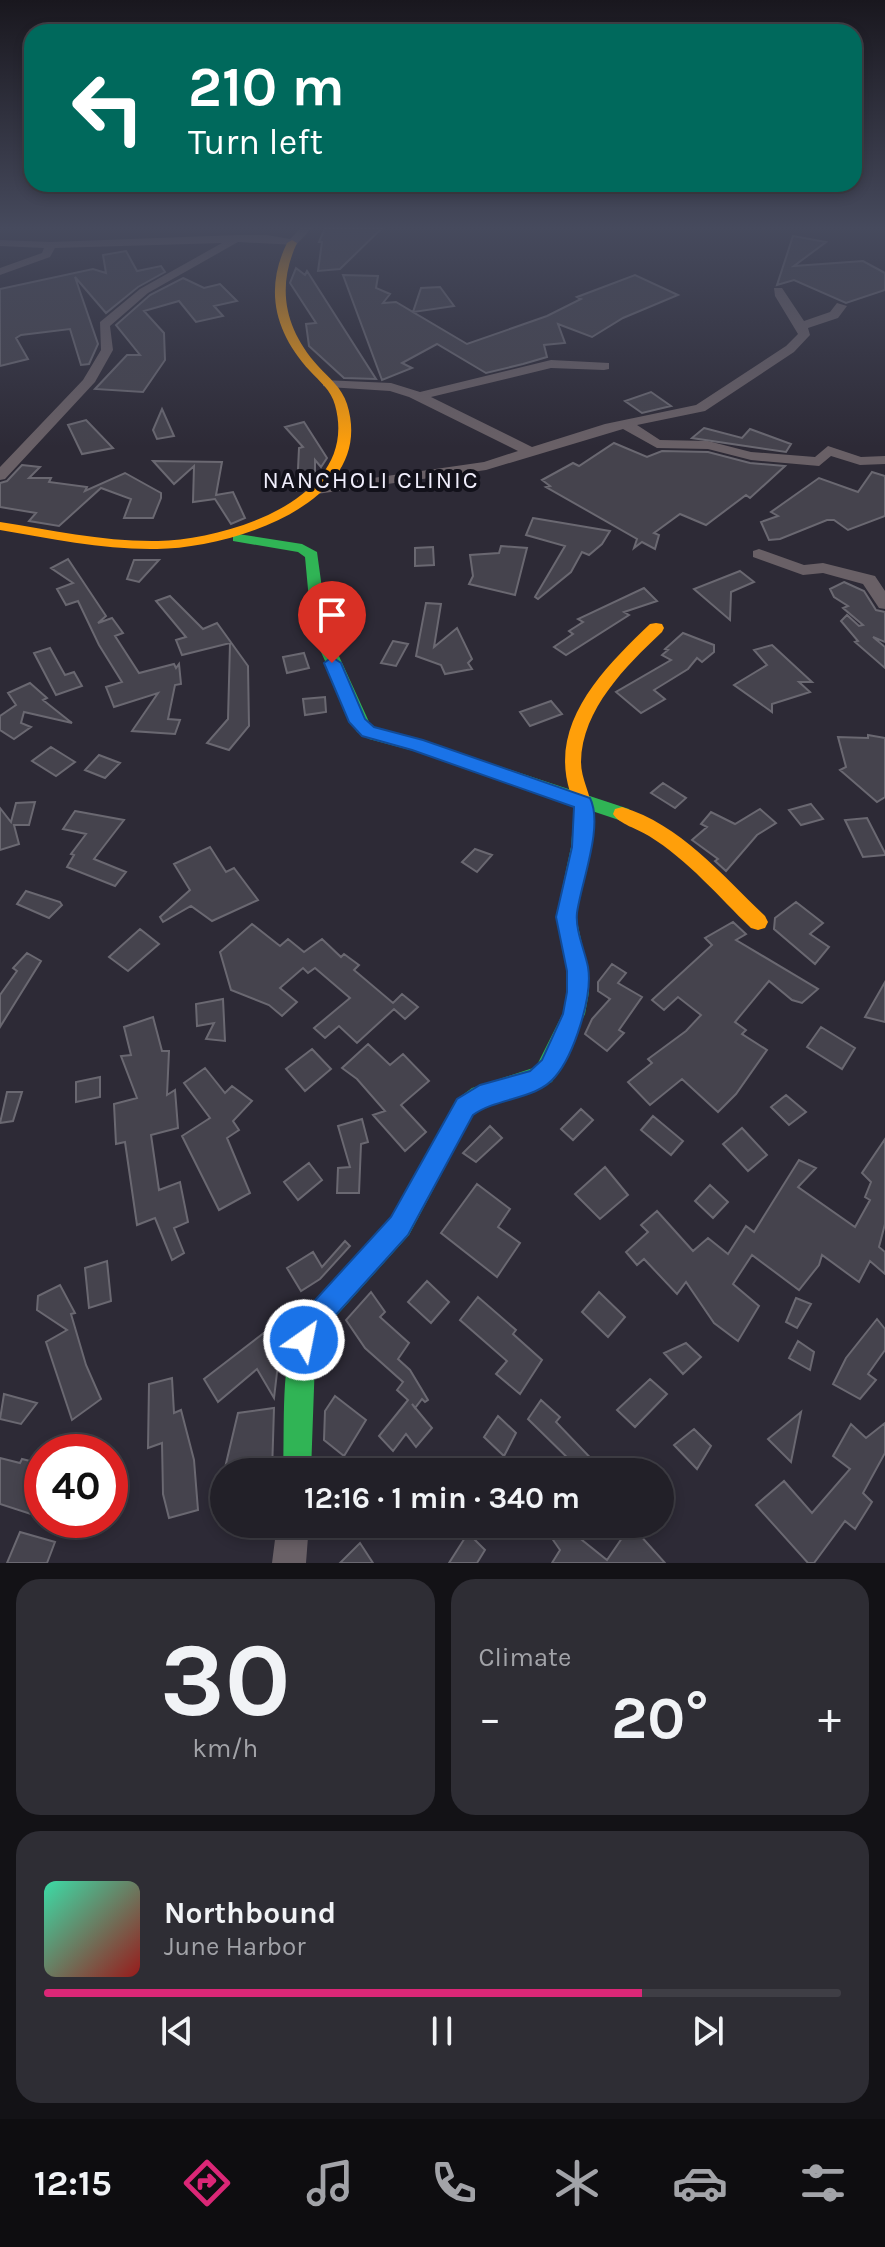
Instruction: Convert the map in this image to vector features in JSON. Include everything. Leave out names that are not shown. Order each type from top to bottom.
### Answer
[{"type":"street","points":[[0,476],[88,382],[107,350],[104,325],[132,301]]},
{"type":"street","points":[[238,538],[269,523],[317,490],[342,462],[346,449],[340,401],[295,345],[276,301]]},
{"type":"street","points":[[317,490],[470,469],[625,424],[700,408],[790,349],[804,335],[802,326],[783,301]]},
{"type":"street","points":[[802,326],[834,315],[841,306]]},
{"type":"street","points":[[419,396],[551,364],[604,366]]},
{"type":"street","points":[[328,383],[391,387],[419,396],[531,452]]},
{"type":"street","points":[[625,424],[657,444],[708,445],[751,456],[819,462],[828,450],[860,461],[885,460]]},
{"type":"street","points":[[0,526],[164,547],[238,538],[302,548],[312,555],[320,632],[363,728],[375,735],[417,745],[650,826],[758,922]]},
{"type":"street","points":[[759,554],[803,570],[823,568],[869,580],[885,604]]},
{"type":"street","points":[[298,1458],[302,1360],[307,1329],[400,1226],[465,1107],[480,1096],[544,1075],[574,1014],[578,971],[566,917],[581,847],[583,803],[573,776],[572,759],[581,718],[638,645],[656,628]]},
{"type":"street","points":[[289,1563],[292,1538]]},
{"type":"building","points":[[0,301],[83,301],[98,344],[89,364],[81,365],[70,329],[21,335],[16,338],[28,359],[0,366]]},
{"type":"building","points":[[96,301],[121,301],[106,313]]},
{"type":"building","points":[[143,301],[237,301],[214,306],[223,316],[196,322],[179,301],[144,311],[164,333],[165,360],[143,392],[95,389],[127,355],[140,355],[116,325]]},
{"type":"building","points":[[302,301],[326,301],[376,379],[344,378],[309,346],[306,324],[316,323]]},
{"type":"building","points":[[353,301],[396,302],[467,344],[547,316],[577,301],[664,301],[623,318],[592,337],[558,324],[565,343],[544,345],[547,357],[523,364],[486,373],[437,344],[402,363],[412,368],[382,380]]},
{"type":"building","points":[[417,301],[450,301],[454,306],[413,312]]},
{"type":"building","points":[[651,392],[671,406],[642,413],[625,401]]},
{"type":"building","points":[[162,409],[174,436],[157,439],[153,430]]},
{"type":"building","points":[[86,420],[113,448],[82,454],[68,425]]},
{"type":"building","points":[[304,422],[327,458],[321,467],[315,460],[315,476],[297,490],[299,448],[303,447],[285,427]]},
{"type":"building","points":[[704,428],[742,438],[750,429],[791,444],[786,452],[692,438]]},
{"type":"building","points":[[614,443],[647,457],[662,451],[708,452],[750,463],[785,466],[750,498],[746,495],[706,525],[680,514],[654,533],[659,535],[655,549],[642,542],[634,548],[637,539],[546,487],[550,486],[542,480],[573,463],[579,466]]},
{"type":"building","points":[[153,461],[222,462],[216,495],[233,492],[245,518],[231,524],[215,499],[193,502],[194,466],[174,484]]},
{"type":"building","points":[[22,465],[40,467],[29,478],[51,478],[49,482],[87,487],[85,491],[125,473],[161,493],[161,498],[153,518],[124,518],[131,499],[101,488],[59,526],[29,521],[36,513],[0,507],[0,483],[7,481]]},
{"type":"building","points":[[872,472],[885,476],[885,516],[848,530],[834,520],[827,520],[780,539],[769,540],[761,522],[778,516],[771,512],[819,478],[858,492]]},
{"type":"building","points":[[533,518],[610,531],[602,544],[589,555],[582,552],[571,572],[538,599],[535,597],[565,546],[526,535]]},
{"type":"building","points":[[501,546],[527,548],[515,595],[469,584],[473,576],[470,555],[499,553]]},
{"type":"building","points":[[433,547],[434,565],[415,566],[415,548]]},
{"type":"building","points":[[68,559],[106,616],[98,623],[112,618],[123,633],[115,636],[139,673],[174,664],[176,668],[179,664],[181,684],[175,685],[168,719],[180,720],[175,734],[132,731],[158,693],[114,707],[106,687],[122,682],[99,645],[78,601],[66,605],[57,589],[73,583],[51,568]]},
{"type":"building","points":[[134,560],[159,560],[139,582],[127,579]]},
{"type":"building","points":[[740,571],[754,582],[731,592],[730,620],[694,589]]},
{"type":"building","points":[[844,582],[864,591],[876,610],[885,612],[885,642],[873,637],[885,647],[885,668],[855,642],[858,641],[841,621],[847,615],[859,626],[863,625],[843,608],[848,606],[834,597],[830,589]]},
{"type":"building","points":[[644,588],[657,601],[624,612],[629,615],[566,655],[554,647],[573,634],[569,631],[583,622],[578,619]]},
{"type":"building","points":[[170,596],[203,629],[217,623],[248,666],[249,726],[229,750],[207,743],[228,719],[230,643],[182,655],[176,640],[186,637],[156,601]]},
{"type":"building","points":[[426,603],[441,604],[434,647],[457,628],[472,659],[468,663],[472,669],[445,674],[441,665],[416,656]]},
{"type":"building","points":[[683,633],[714,645],[714,652],[702,662],[697,658],[688,669],[654,690],[665,699],[641,713],[616,692],[671,660],[662,655]]},
{"type":"building","points":[[393,641],[408,644],[396,666],[381,663]]},
{"type":"building","points":[[772,645],[812,682],[799,682],[810,692],[772,704],[772,712],[734,685],[767,665],[754,650]]},
{"type":"building","points":[[50,648],[65,675],[74,672],[82,686],[56,695],[34,653]]},
{"type":"building","points":[[304,653],[309,668],[287,673],[283,657]]},
{"type":"building","points":[[30,683],[47,698],[43,700],[72,723],[24,712],[21,723],[31,727],[14,739],[0,730],[0,716],[16,705],[8,693]]},
{"type":"building","points":[[325,697],[326,712],[305,715],[303,699]]},
{"type":"building","points":[[551,701],[562,714],[530,726],[520,712]]},
{"type":"building","points":[[868,735],[885,738],[885,797],[877,802],[840,770],[846,767],[838,737],[868,738]]},
{"type":"building","points":[[51,747],[75,762],[56,776],[32,761]]},
{"type":"building","points":[[99,755],[120,763],[105,778],[85,770]]},
{"type":"building","points":[[663,783],[686,798],[675,808],[651,793]]},
{"type":"building","points":[[35,802],[29,825],[14,825],[19,844],[0,850],[0,808],[11,822],[16,803]]},
{"type":"building","points":[[811,804],[823,819],[801,825],[789,810]]},
{"type":"building","points":[[760,809],[776,823],[757,835],[726,871],[715,861],[718,859],[692,840],[707,827],[701,824],[711,812],[735,824]]},
{"type":"building","points":[[75,811],[124,820],[94,859],[126,872],[115,886],[67,867],[74,855],[71,854],[86,834],[63,829]]},
{"type":"building","points":[[867,818],[885,855],[863,857],[845,820]]},
{"type":"building","points":[[210,847],[226,872],[234,868],[258,900],[212,921],[191,906],[163,922],[160,917],[190,890],[174,864]]},
{"type":"building","points":[[475,849],[492,855],[477,872],[462,862]]},
{"type":"building","points":[[26,891],[62,905],[49,918],[17,904]]},
{"type":"building","points":[[796,902],[823,923],[810,934],[829,947],[815,964],[774,929],[775,918]]},
{"type":"building","points":[[733,922],[746,934],[736,940],[818,989],[802,1003],[792,1000],[769,981],[735,1022],[746,1030],[742,1034],[767,1050],[736,1094],[718,1112],[682,1079],[650,1105],[628,1082],[652,1063],[648,1059],[686,1031],[701,1015],[678,997],[664,1010],[652,1000],[712,945],[705,938]]},
{"type":"building","points":[[252,924],[280,946],[288,939],[304,952],[322,939],[341,957],[344,954],[359,965],[354,970],[393,1003],[402,994],[418,1007],[405,1019],[394,1009],[357,1043],[339,1026],[325,1038],[314,1028],[350,998],[315,968],[308,973],[303,968],[280,988],[297,1002],[282,1016],[269,1005],[231,990],[220,952]]},
{"type":"building","points":[[140,929],[159,944],[128,971],[109,957]]},
{"type":"building","points":[[27,953],[41,961],[0,1027],[0,995],[17,971],[13,968]]},
{"type":"building","points":[[612,964],[626,973],[618,983],[642,997],[619,1030],[624,1033],[607,1051],[585,1034],[592,1019],[610,999],[598,991],[598,982]]},
{"type":"building","points":[[885,982],[885,1022],[865,1017]]},
{"type":"building","points":[[223,999],[225,1041],[206,1039],[214,1023],[197,1026],[196,1004]]},
{"type":"building","points":[[153,1017],[162,1051],[169,1051],[167,1095],[175,1090],[178,1128],[151,1135],[159,1190],[180,1182],[188,1222],[174,1228],[184,1253],[172,1260],[155,1218],[137,1225],[125,1142],[116,1144],[114,1104],[137,1098],[121,1056],[131,1055],[124,1027]]},
{"type":"building","points":[[821,1027],[855,1048],[842,1069],[807,1047]]},
{"type":"building","points":[[368,1044],[390,1065],[403,1054],[429,1081],[401,1105],[426,1132],[405,1151],[373,1115],[385,1111],[357,1079],[342,1068]]},
{"type":"building","points":[[312,1049],[331,1069],[305,1091],[286,1069]]},
{"type":"building","points":[[205,1068],[225,1093],[232,1086],[252,1101],[233,1121],[239,1130],[227,1138],[250,1193],[219,1210],[182,1136],[210,1118],[184,1083]]},
{"type":"building","points":[[100,1077],[100,1097],[76,1102],[76,1082]]},
{"type":"building","points":[[7,1092],[22,1092],[13,1121],[0,1123]]},
{"type":"building","points":[[786,1095],[806,1112],[789,1125],[771,1107]]},
{"type":"building","points":[[581,1109],[593,1120],[573,1140],[561,1129]]},
{"type":"building","points":[[653,1116],[683,1141],[671,1155],[641,1130]]},
{"type":"building","points":[[362,1119],[368,1142],[361,1144],[359,1193],[337,1193],[338,1168],[350,1167],[338,1126]]},
{"type":"building","points":[[490,1126],[502,1138],[476,1162],[463,1153]]},
{"type":"building","points":[[742,1128],[767,1155],[748,1171],[723,1144]]},
{"type":"building","points":[[885,1139],[885,1224],[879,1247],[885,1252],[885,1274],[870,1261],[859,1282],[822,1255],[819,1265],[799,1290],[752,1255],[733,1284],[759,1306],[738,1341],[714,1323],[686,1282],[677,1294],[644,1259],[637,1265],[626,1252],[648,1232],[641,1225],[657,1211],[693,1251],[708,1238],[728,1254],[746,1226],[754,1232],[799,1160],[816,1168],[798,1187],[855,1227],[870,1200],[865,1197],[871,1182],[862,1173]]},
{"type":"building","points":[[309,1163],[322,1180],[298,1200],[284,1182]]},
{"type":"building","points":[[605,1167],[628,1195],[600,1219],[575,1194]]},
{"type":"building","points":[[477,1184],[510,1209],[498,1227],[520,1243],[497,1277],[441,1233]]},
{"type":"building","points":[[710,1185],[728,1202],[713,1218],[695,1201]]},
{"type":"building","points":[[345,1241],[350,1246],[320,1279],[301,1291],[287,1268],[313,1252],[322,1267]]},
{"type":"building","points":[[107,1261],[111,1301],[89,1308],[85,1268]]},
{"type":"building","points":[[427,1281],[449,1302],[431,1323],[408,1302]]},
{"type":"building","points":[[60,1285],[75,1313],[71,1314],[86,1365],[101,1399],[72,1420],[46,1342],[67,1330],[37,1310],[38,1296]]},
{"type":"building","points":[[371,1292],[385,1312],[380,1317],[409,1343],[398,1359],[410,1370],[428,1400],[425,1402],[422,1399],[415,1408],[432,1428],[416,1447],[406,1434],[393,1451],[379,1436],[408,1400],[397,1390],[403,1382],[365,1348],[346,1320]]},
{"type":"building","points":[[599,1292],[625,1317],[608,1337],[582,1312]]},
{"type":"building","points":[[478,1297],[516,1330],[513,1334],[542,1360],[520,1394],[496,1374],[507,1361],[460,1320]]},
{"type":"building","points":[[796,1298],[811,1304],[797,1328],[786,1322]]},
{"type":"building","points":[[877,1319],[885,1329],[885,1350],[868,1374],[876,1380],[860,1399],[833,1384],[846,1358]]},
{"type":"building","points":[[269,1329],[280,1347],[274,1398],[257,1369],[218,1402],[204,1379]]},
{"type":"building","points":[[798,1341],[814,1352],[810,1370],[789,1358]]},
{"type":"building","points":[[686,1343],[701,1357],[683,1374],[664,1353]]},
{"type":"building","points":[[172,1378],[174,1413],[181,1410],[194,1460],[198,1510],[169,1518],[163,1494],[162,1443],[148,1448],[149,1384]]},
{"type":"building","points":[[650,1379],[667,1394],[635,1427],[617,1410]]},
{"type":"building","points":[[4,1394],[37,1403],[21,1424],[0,1419]]},
{"type":"building","points":[[335,1396],[366,1420],[344,1456],[324,1440],[325,1411]]},
{"type":"building","points":[[541,1400],[560,1417],[556,1422],[591,1458],[568,1458],[528,1419]]},
{"type":"building","points":[[274,1408],[272,1458],[227,1458],[238,1413]]},
{"type":"building","points":[[801,1412],[791,1462],[768,1439]]},
{"type":"building","points":[[498,1416],[516,1433],[504,1456],[484,1437]]},
{"type":"building","points":[[885,1423],[885,1453],[863,1493],[872,1502],[855,1529],[845,1521],[814,1563],[808,1563],[756,1505],[784,1481],[812,1513],[850,1469],[833,1456],[851,1424],[866,1438]]},
{"type":"building","points":[[694,1429],[711,1446],[697,1469],[674,1445]]},
{"type":"building","points":[[0,1458],[20,1463],[24,1460],[24,1512],[0,1504]]},
{"type":"building","points":[[20,1532],[24,1533],[24,1538],[55,1542],[47,1563],[7,1563]]},
{"type":"building","points":[[465,1538],[473,1538],[485,1550],[477,1563],[449,1563]]},
{"type":"building","points":[[552,1538],[580,1538],[607,1560],[622,1538],[643,1538],[665,1563],[552,1563],[560,1550]]},
{"type":"building","points":[[360,1543],[373,1563],[340,1563]]},
{"type":"traffic: fast","points":[[238,538],[302,548],[312,555],[320,632],[363,728],[375,735],[417,745],[622,814]]},
{"type":"traffic: fast","points":[[298,1458],[302,1360],[307,1329],[400,1226],[465,1107],[480,1096],[544,1075],[574,1014],[578,971],[566,917],[581,847],[583,811]]},
{"type":"traffic: slow","points":[[0,526],[121,544],[194,542],[230,534],[268,520],[306,498],[335,469],[344,444],[344,417],[336,392],[291,337],[280,301]]},
{"type":"traffic: slow","points":[[583,811],[572,763],[580,725],[601,688],[656,628]]},
{"type":"traffic: slow","points":[[622,814],[641,822],[678,846],[758,922]]},
{"type":"district","name":"NANCHOLI CLINIC","points":[[371,480]]},
{"type":"route","points":[[304,1340],[307,1329],[316,1318],[400,1226],[465,1107],[480,1096],[537,1080],[544,1075],[574,1014],[578,992],[578,971],[566,917],[581,847],[583,803],[417,745],[368,732],[358,722],[332,663]]}]
